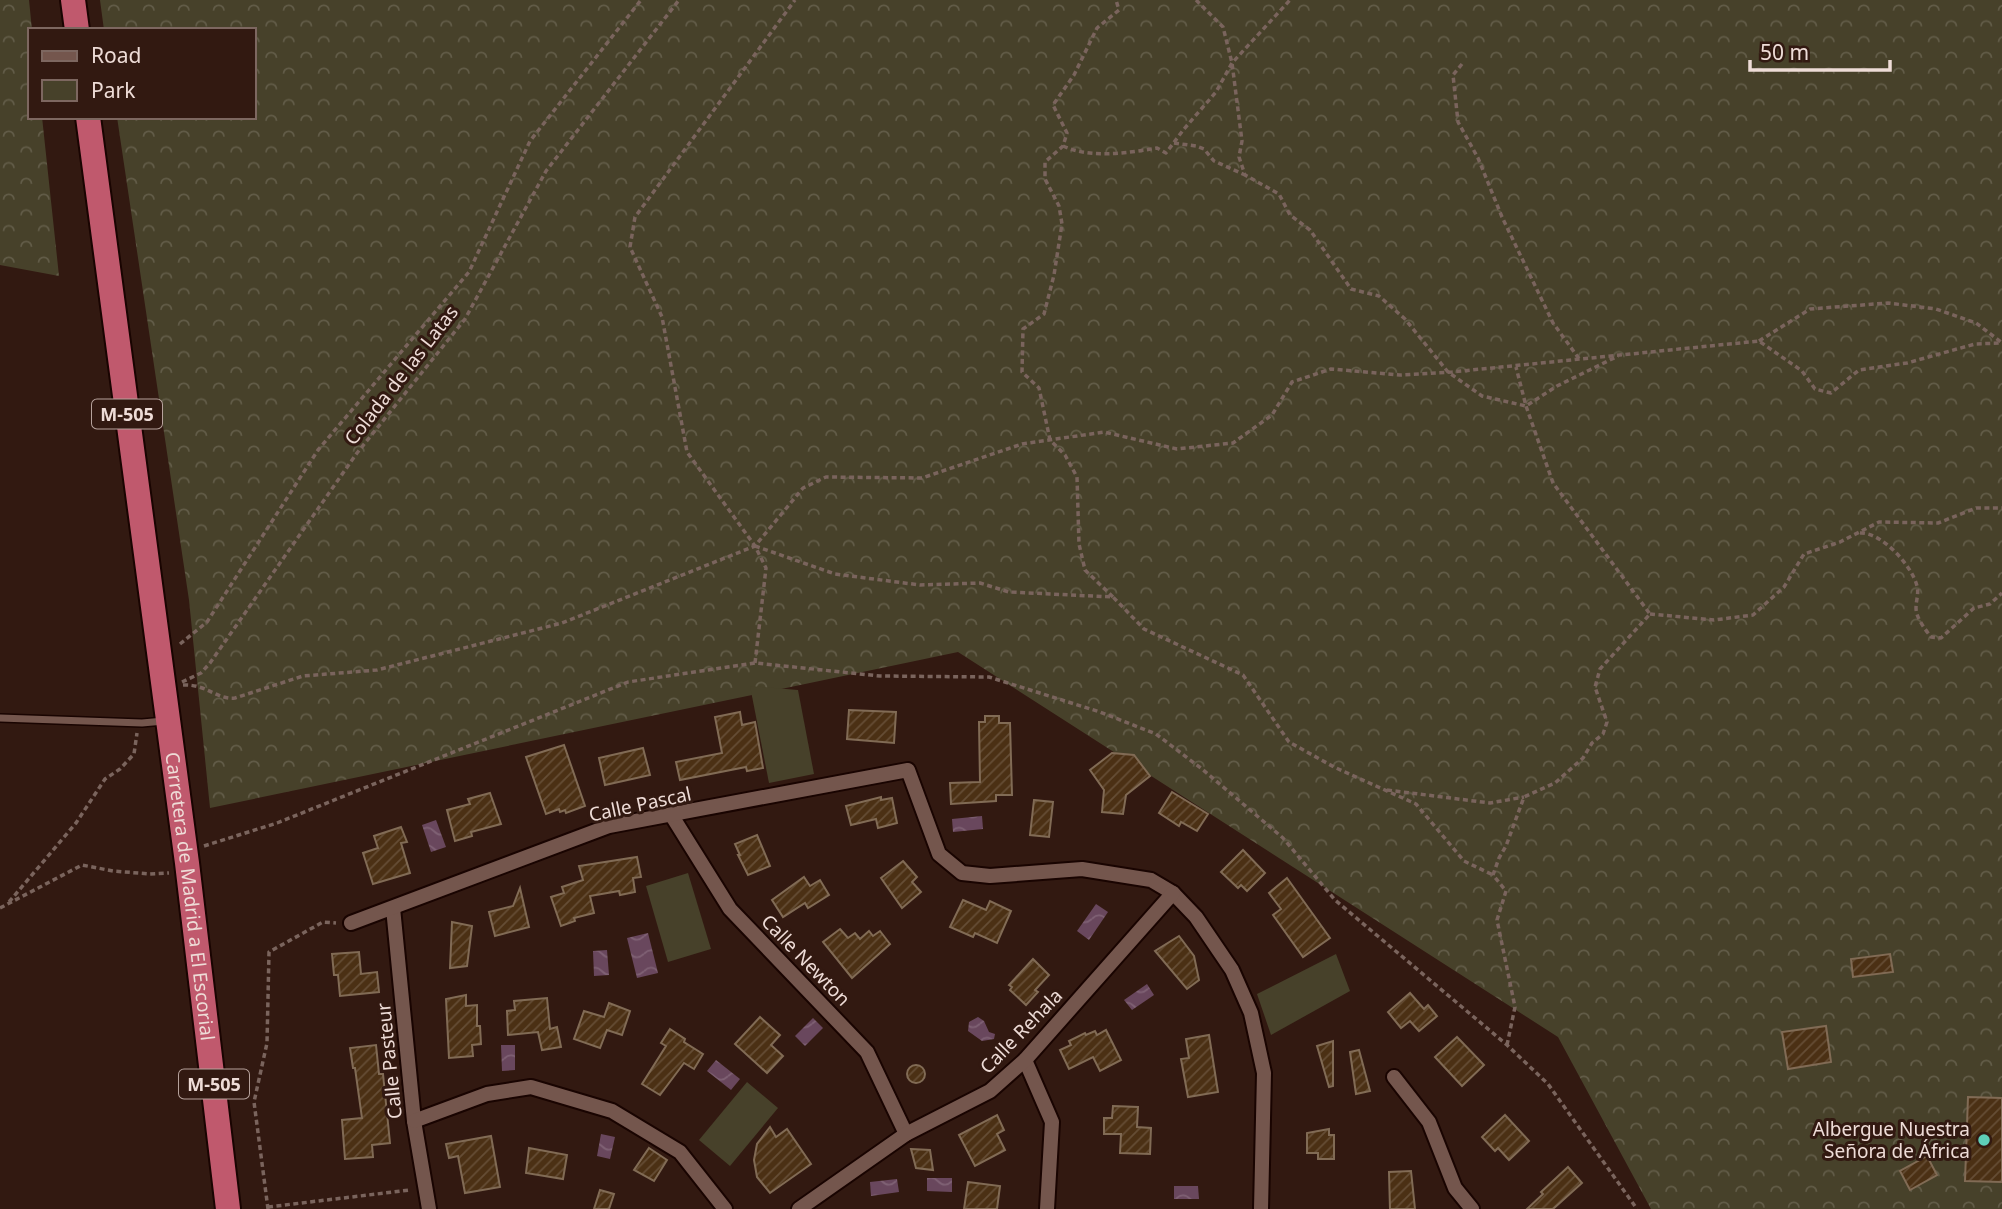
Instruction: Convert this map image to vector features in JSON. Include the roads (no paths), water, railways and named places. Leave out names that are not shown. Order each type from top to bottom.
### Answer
[{"type":"highway","points":[[73,0],[76,28]]},
{"type":"highway","name":"M-505","points":[[88,119],[167,715]]},
{"type":"highway","name":"Carretera de Madrid a El Escorial","points":[[167,715],[228,1209]]},
{"type":"street","name":"Calle Pascal","points":[[351,923],[609,826],[908,770],[939,854],[962,873],[990,876],[1082,869],[1151,880],[1173,893]]},
{"type":"street","name":"Calle Newton","points":[[672,816],[730,909],[867,1052],[906,1134]]},
{"type":"street","name":"Calle Rehala","points":[[799,1209],[906,1134],[990,1091],[1025,1060],[1173,893]]},
{"type":"street","points":[[1173,893],[1196,917],[1232,970],[1251,1013],[1264,1073],[1261,1209]]},
{"type":"street","name":"Calle Pasteur","points":[[393,908],[414,1121],[429,1209]]},
{"type":"street","points":[[1025,1060],[1052,1122],[1048,1209]]},
{"type":"street","points":[[1394,1077],[1429,1122],[1455,1188],[1472,1209]]},
{"type":"street","points":[[414,1121],[486,1094],[531,1087],[612,1111],[680,1152],[725,1209]]},
{"type":"lane","points":[[0,718],[142,723],[167,715]]},
{"type":"water","points":[[982,816],[983,829],[953,832],[952,819]]},
{"type":"water","points":[[436,820],[446,847],[431,852],[422,825]]},
{"type":"water","points":[[1096,904],[1108,912],[1089,940],[1077,931]]},
{"type":"water","points":[[648,933],[658,973],[637,978],[627,938]]},
{"type":"water","points":[[607,950],[609,975],[594,976],[593,951]]},
{"type":"water","points":[[1147,984],[1154,995],[1132,1010],[1124,1000]]},
{"type":"water","points":[[978,1017],[984,1021],[989,1032],[995,1034],[994,1039],[982,1041],[968,1031],[969,1022]]},
{"type":"water","points":[[813,1018],[823,1028],[805,1046],[795,1036]]},
{"type":"water","points":[[501,1045],[515,1045],[515,1070],[502,1071]]},
{"type":"water","points":[[716,1060],[740,1079],[731,1090],[707,1071]]},
{"type":"water","points":[[601,1134],[615,1137],[610,1159],[597,1156]]},
{"type":"water","points":[[927,1178],[952,1178],[952,1192],[927,1191]]},
{"type":"water","points":[[897,1179],[899,1192],[871,1196],[870,1182]]},
{"type":"water","points":[[1174,1186],[1198,1186],[1199,1199],[1174,1199]]},
{"type":"place","name":"Albergue Nuestra Señora de África","points":[[1984,1140]]}]
